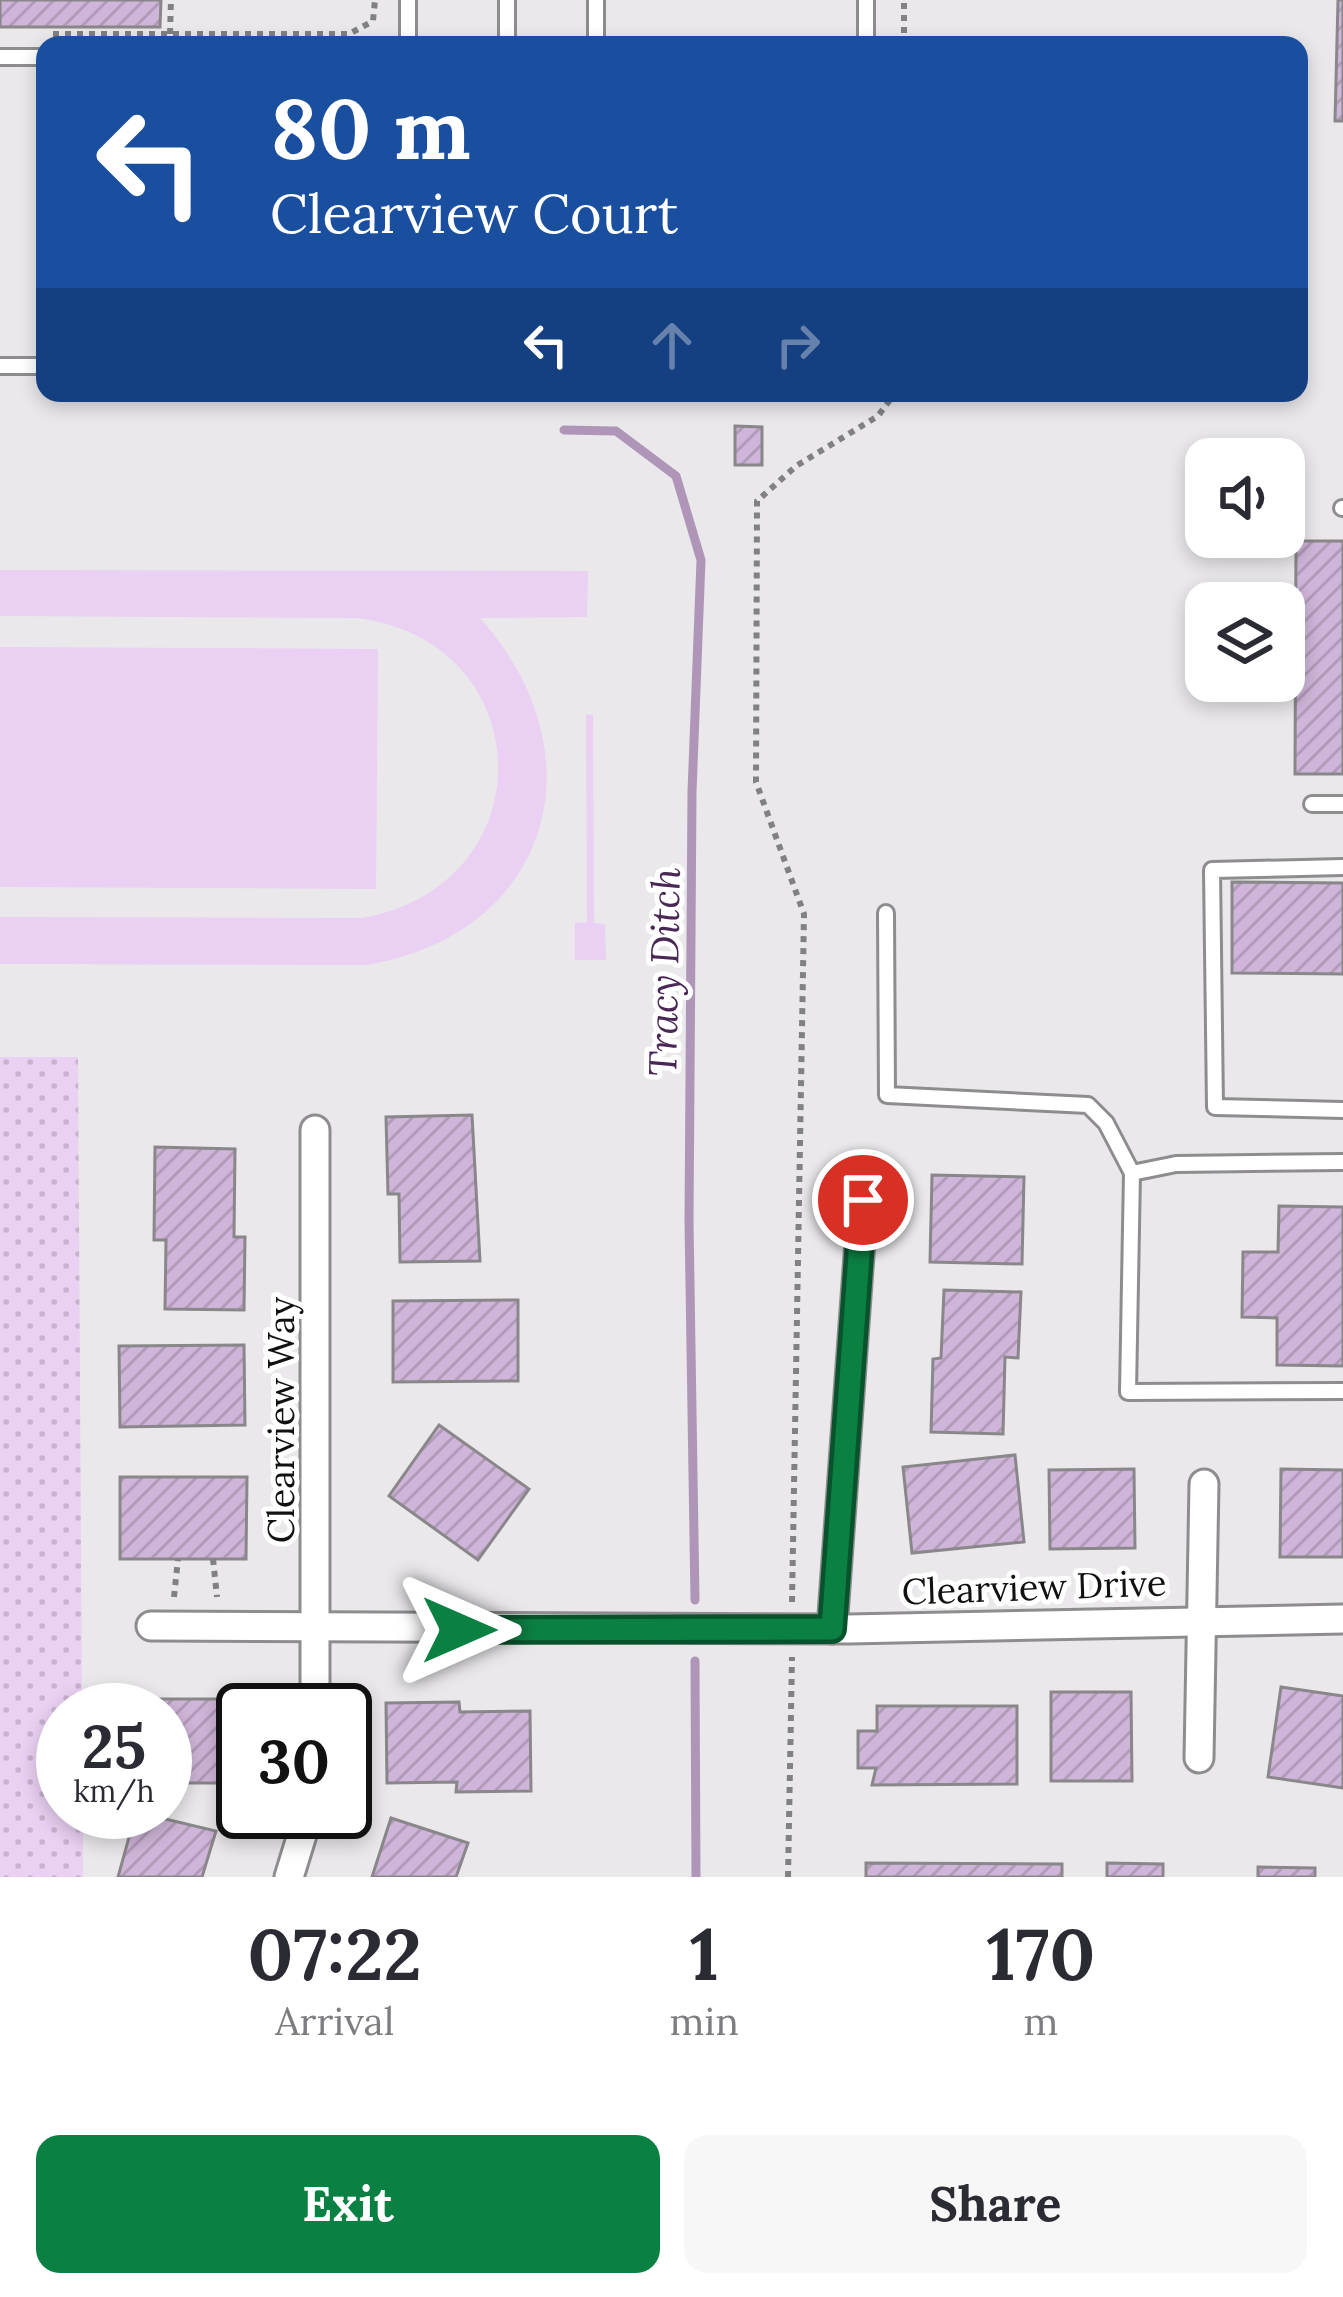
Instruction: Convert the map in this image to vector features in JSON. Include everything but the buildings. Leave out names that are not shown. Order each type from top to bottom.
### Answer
[{"type":"street","name":"Clearview Way","points":[[315,1130],[315,1683]]},
{"type":"street","points":[[832,1629],[863,1200]]},
{"type":"street","points":[[1199,1758],[1204,1484]]},
{"type":"street","name":"Clearview Drive","points":[[161,1626],[832,1629],[1200,1618],[1343,1619]]},
{"type":"street","points":[[289,1877],[301,1839]]},
{"type":"lane","points":[[408,0],[408,36]]},
{"type":"lane","points":[[506,36],[507,0]]},
{"type":"lane","points":[[596,0],[596,36]]},
{"type":"lane","points":[[866,0],[866,36]]},
{"type":"lane","points":[[0,57],[36,57]]},
{"type":"lane","points":[[0,366],[36,366]]},
{"type":"lane","points":[[1312,804],[1343,804]]},
{"type":"lane","points":[[1343,868],[1212,870],[1215,1107],[1343,1110]]},
{"type":"lane","points":[[886,913],[887,1095],[1088,1105],[1106,1123],[1132,1173],[1128,1392],[1343,1391]]},
{"type":"lane","points":[[1132,1173],[1176,1164],[1343,1162]]},
{"type":"path","points":[[170,34],[171,0]]},
{"type":"path","points":[[43,34],[349,34],[373,21],[374,0]]},
{"type":"path","points":[[904,0],[904,36]]},
{"type":"path","points":[[788,1877],[804,914],[756,782],[757,501],[796,466],[878,416],[888,402]]},
{"type":"path","points":[[161,1626],[178,1559]]},
{"type":"shaded area","points":[[0,570],[588,571],[587,617],[480,618],[518,671],[540,725],[547,779],[538,831],[516,877],[479,917],[429,947],[366,965],[0,964],[0,917],[362,918],[422,897],[465,861],[490,815],[498,765],[489,715],[462,670],[418,636],[357,618],[0,616]]},
{"type":"shaded area","points":[[0,647],[378,649],[376,889],[0,887]]},
{"type":"shaded area","points":[[586,714],[593,715],[594,923],[605,924],[606,960],[575,960],[575,923],[587,922]]},
{"type":"shaded area","points":[[0,1057],[78,1057],[82,1683],[36,1683],[36,1839],[83,1839],[83,1877],[0,1877]]},
{"type":"waterway","name":"Tracy Ditch","points":[[564,430],[616,431],[676,476],[701,560],[692,792],[689,1221],[695,1600]]},
{"type":"waterway","name":"Tracy Ditch","points":[[695,1661],[696,1877]]},
{"type":"route","points":[[459,1630],[832,1629],[837,1518],[858,1324],[863,1200]]}]
